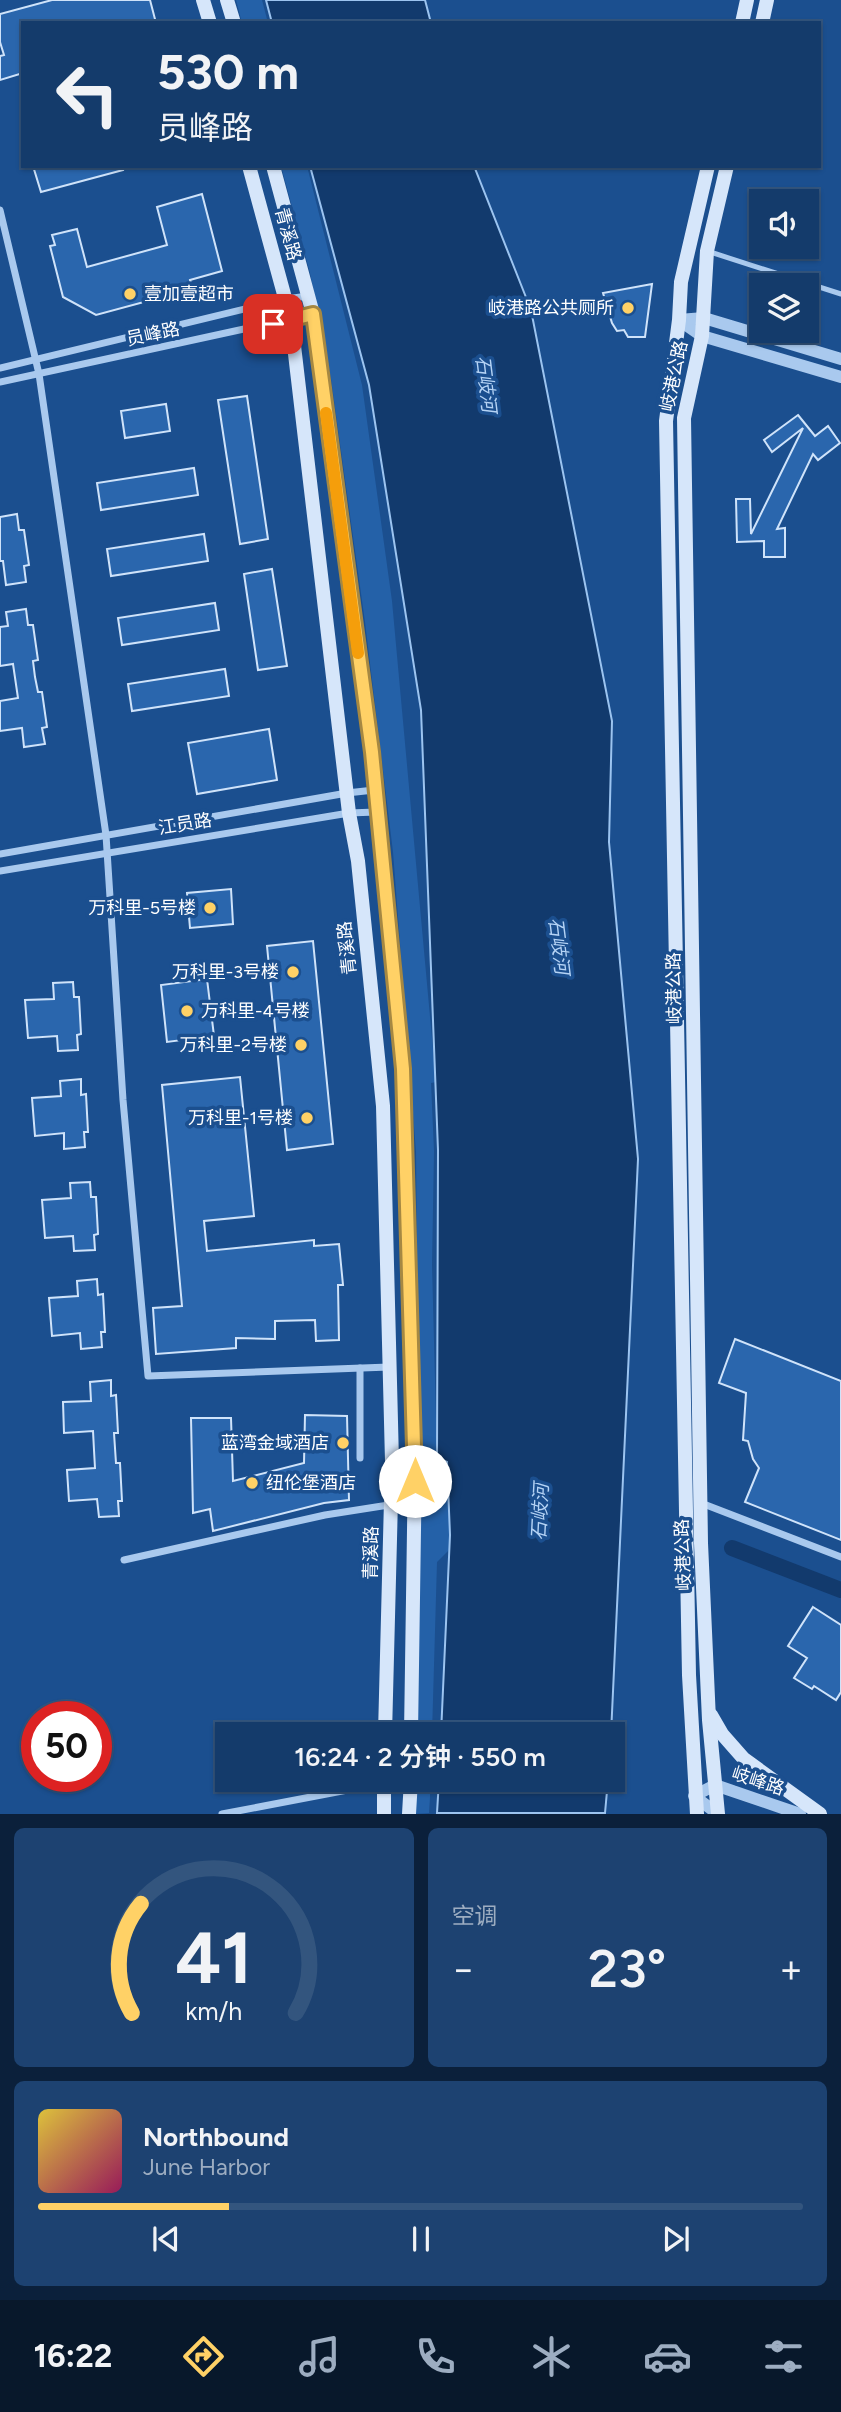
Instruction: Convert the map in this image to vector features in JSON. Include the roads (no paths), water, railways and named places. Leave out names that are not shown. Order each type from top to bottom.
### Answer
[{"type":"main road","points":[[203,0],[209,21]]},
{"type":"main road","points":[[227,0],[233,21]]},
{"type":"main road","points":[[742,21],[747,0]]},
{"type":"main road","points":[[762,21],[767,0]]},
{"type":"main road","name":"青溪路","points":[[250,168],[291,320],[349,813],[358,861],[383,1106],[391,1503],[385,1722]]},
{"type":"main road","name":"青溪路","points":[[274,168],[313,314],[372,752],[403,1069],[414,1501],[411,1722]]},
{"type":"main road","name":"岐港公路","points":[[696,1814],[686,1497],[666,421],[681,282],[708,168]]},
{"type":"main road","name":"岐港公路","points":[[718,1814],[708,1711],[701,1503],[684,418],[702,336],[707,251],[727,168]]},
{"type":"main road","points":[[708,1711],[722,1734],[744,1759],[820,1814]]},
{"type":"main road","points":[[384,1792],[384,1814]]},
{"type":"main road","points":[[410,1814],[411,1792]]},
{"type":"street","points":[[0,210],[37,359],[106,835],[123,1100],[148,1376],[390,1367]]},
{"type":"street","name":"员峰路","points":[[0,368],[308,296]]},
{"type":"street","name":"员峰路","points":[[0,382],[313,314]]},
{"type":"street","points":[[679,320],[704,318],[841,359]]},
{"type":"street","points":[[679,320],[702,336],[841,377]]},
{"type":"street","name":"江员路","points":[[0,854],[374,790]]},
{"type":"street","name":"江员路","points":[[0,871],[349,813],[376,812]]},
{"type":"street","points":[[360,1368],[360,1458]]},
{"type":"street","points":[[686,1497],[841,1557]]},
{"type":"street","points":[[124,1560],[325,1515],[414,1501]]},
{"type":"street","name":"岐峰路","points":[[694,1796],[715,1785],[800,1814]]},
{"type":"street","points":[[222,1814],[330,1792]]},
{"type":"street","points":[[694,1796],[718,1814]]},
{"type":"lane","points":[[707,251],[841,294]]},
{"type":"water","points":[[266,0],[425,0],[430,21],[271,21]]},
{"type":"water","name":"石岐河","points":[[311,168],[475,168],[531,310],[612,721],[609,842],[638,1159],[612,1722],[442,1722],[450,1535],[447,1462],[437,1458],[438,1150],[421,710],[369,385]]},
{"type":"water","points":[[438,1792],[607,1792],[605,1813],[437,1813]]},
{"type":"waterway","points":[[732,1548],[841,1590]]},
{"type":"place","name":"壹加壹超市","points":[[130,294]]},
{"type":"place","name":"岐港路公共厕所","points":[[628,308]]},
{"type":"place","name":"万科里-5号楼","points":[[210,908]]},
{"type":"place","name":"万科里-3号楼","points":[[293,972]]},
{"type":"place","name":"万科里-4号楼","points":[[187,1011]]},
{"type":"place","name":"万科里-2号楼","points":[[301,1045]]},
{"type":"place","name":"万科里-1号楼","points":[[307,1118]]},
{"type":"place","name":"蓝湾金域酒店","points":[[343,1443]]},
{"type":"place","name":"纽伦堡酒店","points":[[252,1483]]}]
